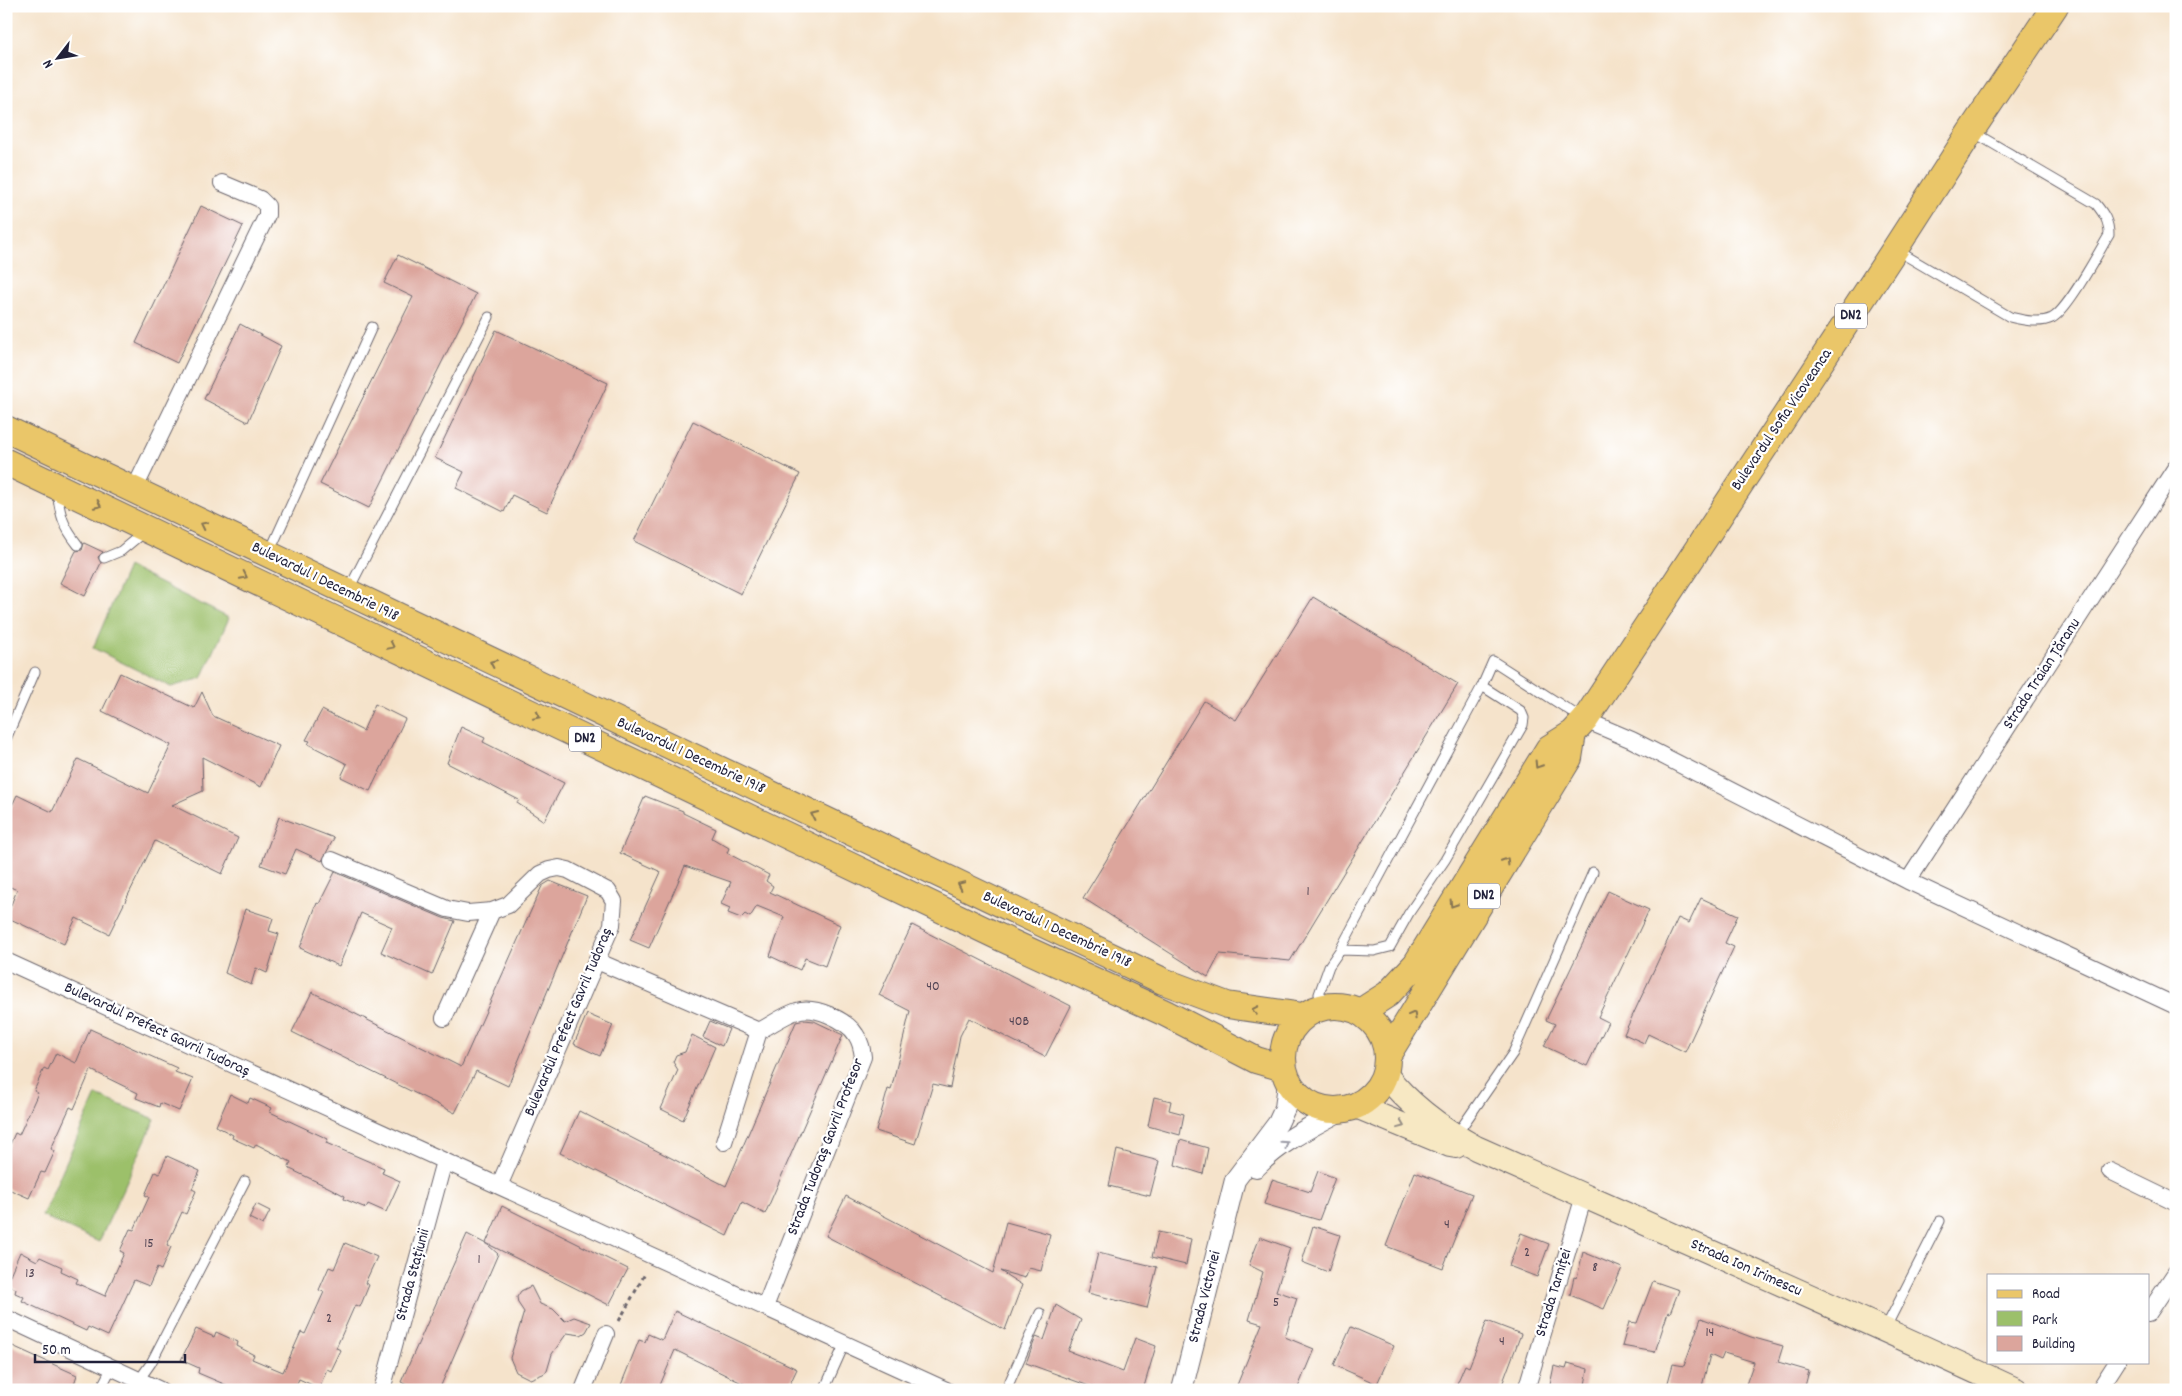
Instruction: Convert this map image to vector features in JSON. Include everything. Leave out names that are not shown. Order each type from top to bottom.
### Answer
[{"type":"main road","name":"Bulevardul Sofia Vicoveanca","points":[[1386,1065],[1569,758],[1579,726],[2055,6]]},
{"type":"main road","name":"Bulevardul 1 Decembrie 1918","points":[[6,430],[1163,981],[1227,1005],[1303,1016]]},
{"type":"main road","name":"Bulevardul 1 Decembrie 1918","points":[[6,462],[961,918],[1165,1013],[1286,1076]]},
{"type":"main road","name":"Bulevardul Sofia Vicoveanca","points":[[1360,1012],[1388,994],[1416,964],[1549,748],[1579,726]]},
{"type":"main road","name":"DN2","points":[[1347,1007],[1360,1012],[1374,1023],[1384,1038],[1386,1065],[1378,1088],[1368,1099],[1349,1108],[1325,1110],[1310,1105],[1298,1095],[1286,1076],[1282,1054],[1285,1039],[1293,1026],[1303,1016],[1317,1008],[1347,1007]]},
{"type":"main road","points":[[1386,1065],[1397,1090],[1453,1141]]},
{"type":"main road","name":"Strada Ion Irimescu","points":[[1349,1108],[1476,1148],[1885,1329],[2016,1390]]},
{"type":"street","points":[[134,490],[267,215],[266,206],[260,199],[222,183]]},
{"type":"street","name":"Strada Traian Țăranu","points":[[1908,881],[2176,466]]},
{"type":"street","points":[[1579,726],[1632,740],[1908,881],[2176,1006]]},
{"type":"street","name":"Bulevardul Prefect Gavril Tudoraș","points":[[332,860],[447,909],[468,913],[492,911],[508,905],[540,874],[559,868],[568,870],[608,891],[614,901],[612,925],[499,1186]]},
{"type":"street","points":[[444,1018],[492,911]]},
{"type":"street","points":[[597,960],[759,1032],[724,1142]]},
{"type":"street","name":"Bulevardul Prefect Gavril Tudoraș","points":[[6,961],[946,1390]]},
{"type":"street","name":"Strada Tudoraș Gavril Profesor","points":[[759,1032],[797,1011],[814,1008],[846,1024],[855,1033],[861,1045],[863,1057],[765,1307]]},
{"type":"street","name":"Strada Victoriei","points":[[1182,1390],[1235,1180],[1278,1123],[1285,1108],[1286,1076]]},
{"type":"street","name":"Strada Victoriei","points":[[1229,1205],[1247,1178],[1272,1152],[1296,1136],[1349,1108]]},
{"type":"street","name":"Strada Stațiunii","points":[[382,1390],[444,1161]]},
{"type":"street","points":[[2110,1170],[2176,1203]]},
{"type":"street","name":"Strada Tarniței","points":[[1526,1390],[1584,1196]]},
{"type":"street","points":[[2150,1311],[2176,1272]]},
{"type":"street","points":[[6,1318],[160,1390]]},
{"type":"street","points":[[583,1390],[606,1334]]},
{"type":"street","points":[[2099,1390],[2116,1364]]},
{"type":"lane","points":[[1895,249],[2010,317],[2028,322],[2052,318],[2063,308],[2109,235],[2109,224],[2105,215],[2096,204],[1971,131]]},
{"type":"lane","points":[[346,593],[489,317]]},
{"type":"lane","points":[[268,555],[372,327]]},
{"type":"lane","points":[[56,485],[61,518],[68,533],[78,545]]},
{"type":"lane","points":[[104,558],[120,551],[148,529]]},
{"type":"lane","points":[[1333,1006],[1319,994],[1329,966],[1340,950],[1482,686],[1493,661],[1579,726]]},
{"type":"lane","points":[[6,739],[35,672]]},
{"type":"lane","points":[[1340,950],[1374,951],[1390,947],[1409,912],[1445,860],[1523,725],[1524,718],[1521,711],[1482,686]]},
{"type":"lane","points":[[1453,1141],[1513,1053],[1593,872]]},
{"type":"lane","points":[[139,1380],[151,1363],[244,1180]]},
{"type":"lane","points":[[1885,1329],[1940,1221]]},
{"type":"lane","points":[[1006,1390],[1040,1313]]},
{"type":"lane","points":[[824,1390],[845,1344]]},
{"type":"lane","points":[[100,1390],[112,1367]]},
{"type":"path","points":[[606,1334],[615,1328],[654,1257]]},
{"type":"green space","points":[[128,567],[229,618],[202,678],[171,687],[93,648]]},
{"type":"green space","points":[[96,1095],[155,1119],[99,1242],[42,1216]]},
{"type":"building","points":[[201,206],[243,226],[177,363],[136,343]]},
{"type":"building","points":[[398,255],[476,294],[369,508],[320,484],[413,297],[384,283]]},
{"type":"building","points":[[240,324],[281,346],[248,422],[204,399]]},
{"type":"building","points":[[496,330],[608,383],[547,512],[512,495],[504,512],[456,488],[464,472],[435,458]]},
{"type":"building","points":[[693,421],[800,474],[741,594],[634,541]]},
{"type":"building","points":[[84,543],[103,552],[98,557],[101,563],[85,596],[60,583],[76,551],[82,550]]},
{"type":"building","points":[[1313,597],[1458,684],[1290,961],[1220,954],[1208,977],[1083,898],[1204,701],[1236,720]]},
{"type":"building","points":[[120,673],[194,708],[202,692],[213,716],[279,746],[261,787],[202,757],[203,791],[172,805],[238,838],[222,874],[155,841],[109,934],[76,918],[64,944],[6,917],[17,890],[6,885],[6,818],[17,795],[52,812],[78,759],[148,793],[171,745],[102,711]]},
{"type":"building","points":[[375,704],[405,719],[370,791],[341,777],[347,764],[308,744],[310,741],[306,740],[322,710],[363,731]]},
{"type":"building","points":[[461,727],[485,738],[483,742],[564,783],[544,821],[517,803],[519,800],[447,763]]},
{"type":"building","points":[[645,796],[683,811],[683,813],[716,829],[712,838],[729,848],[727,853],[769,875],[766,881],[773,886],[770,892],[840,925],[825,966],[805,958],[800,970],[770,956],[784,917],[757,906],[750,917],[745,914],[741,918],[728,913],[730,908],[721,904],[731,882],[685,866],[649,948],[630,940],[661,872],[620,853]]},
{"type":"building","points":[[279,817],[334,838],[322,861],[296,849],[285,874],[261,865]]},
{"type":"building","points":[[335,872],[443,918],[455,921],[432,975],[381,952],[392,927],[361,913],[339,966],[300,948],[317,903],[319,904]]},
{"type":"building","points":[[550,881],[587,896],[508,1086],[476,1071],[455,1113],[292,1032],[312,992],[461,1067],[542,886]]},
{"type":"building","points":[[1608,891],[1649,910],[1598,1017],[1608,1022],[1587,1066],[1544,1046],[1555,1024],[1546,1020]]},
{"type":"building","points":[[1701,898],[1738,915],[1725,943],[1734,947],[1685,1052],[1648,1034],[1644,1043],[1624,1034],[1678,918],[1689,923]]},
{"type":"building","points":[[245,909],[273,918],[269,931],[279,934],[267,973],[256,968],[251,985],[225,973]]},
{"type":"building","points":[[912,925],[1071,1006],[1045,1057],[969,1018],[960,1036],[950,1088],[933,1084],[915,1144],[876,1131],[888,1089],[891,1090],[910,1011],[879,995]]},
{"type":"building","points":[[587,1014],[613,1025],[600,1056],[574,1044]]},
{"type":"building","points":[[710,1021],[729,1029],[722,1046],[703,1037]]},
{"type":"building","points":[[814,1021],[843,1035],[765,1214],[742,1202],[727,1236],[560,1153],[579,1111],[726,1186],[796,1022]]},
{"type":"building","points":[[90,1029],[177,1068],[175,1072],[193,1079],[179,1111],[160,1103],[159,1107],[136,1098],[138,1093],[91,1070],[74,1109],[70,1107],[51,1149],[55,1151],[45,1173],[41,1172],[29,1198],[6,1188],[6,1153],[15,1133],[19,1135],[38,1093],[34,1091],[44,1068],[48,1070],[56,1053],[76,1063]]},
{"type":"building","points":[[692,1035],[715,1047],[683,1120],[661,1109],[678,1070],[673,1062],[676,1055],[685,1052]]},
{"type":"building","points":[[230,1094],[248,1103],[250,1098],[272,1108],[270,1112],[328,1139],[326,1143],[384,1168],[382,1173],[400,1181],[386,1212],[368,1204],[366,1208],[344,1199],[345,1196],[288,1168],[291,1162],[256,1144],[254,1148],[232,1138],[233,1135],[216,1126]]},
{"type":"building","points":[[1154,1097],[1171,1101],[1169,1110],[1184,1114],[1180,1135],[1148,1126]]},
{"type":"building","points":[[1180,1140],[1208,1148],[1203,1174],[1175,1165]]},
{"type":"building","points":[[1117,1150],[1159,1161],[1150,1196],[1109,1186]]},
{"type":"building","points":[[167,1156],[200,1171],[192,1189],[196,1191],[186,1214],[182,1212],[167,1245],[171,1247],[161,1270],[157,1268],[149,1286],[134,1280],[108,1336],[88,1327],[86,1331],[22,1301],[24,1297],[15,1293],[16,1289],[6,1284],[20,1252],[37,1261],[40,1257],[62,1267],[61,1271],[78,1279],[76,1283],[105,1296],[124,1253],[120,1251],[130,1229],[134,1230],[149,1197],[145,1195],[155,1172],[159,1174]]},
{"type":"building","points":[[1318,1171],[1335,1178],[1319,1220],[1264,1204],[1272,1180],[1310,1192]]},
{"type":"building","points":[[1415,1172],[1472,1194],[1443,1268],[1386,1246]]},
{"type":"building","points":[[846,1196],[993,1273],[1006,1222],[1050,1234],[1041,1271],[1029,1268],[1025,1278],[1000,1271],[1022,1285],[1005,1330],[826,1236]]},
{"type":"building","points":[[256,1204],[270,1211],[263,1225],[249,1218]]},
{"type":"building","points":[[502,1206],[628,1269],[609,1305],[486,1243]]},
{"type":"building","points":[[1313,1226],[1340,1235],[1328,1272],[1302,1262]]},
{"type":"building","points":[[1158,1232],[1191,1239],[1186,1265],[1152,1257]]},
{"type":"building","points":[[1521,1233],[1549,1244],[1537,1277],[1509,1266]]},
{"type":"building","points":[[467,1234],[488,1245],[498,1254],[439,1390],[416,1390],[401,1382]]},
{"type":"building","points":[[1260,1237],[1290,1248],[1276,1291],[1297,1298],[1285,1337],[1314,1349],[1297,1390],[1235,1390],[1262,1324],[1249,1320],[1263,1272],[1249,1265]]},
{"type":"building","points":[[345,1243],[377,1257],[365,1283],[369,1285],[360,1307],[355,1305],[336,1348],[341,1350],[331,1371],[327,1369],[319,1388],[299,1379],[294,1390],[238,1390],[198,1373],[199,1368],[181,1360],[196,1329],[214,1337],[216,1332],[238,1342],[237,1346],[254,1355],[252,1359],[283,1372],[301,1332],[305,1334],[324,1292],[319,1290],[329,1267],[334,1269]]},
{"type":"building","points":[[1583,1252],[1622,1268],[1604,1309],[1570,1295],[1574,1277],[1577,1278]]},
{"type":"building","points":[[1098,1253],[1157,1267],[1147,1308],[1088,1293]]},
{"type":"building","points":[[1653,1281],[1679,1290],[1670,1313],[1668,1312],[1655,1352],[1622,1346],[1629,1322],[1637,1323]]},
{"type":"building","points":[[531,1286],[540,1304],[553,1309],[565,1321],[574,1317],[591,1323],[586,1332],[581,1335],[567,1333],[552,1354],[547,1371],[530,1379],[516,1372],[510,1358],[524,1312],[518,1303],[517,1297],[521,1291]]},
{"type":"building","points":[[1056,1305],[1081,1320],[1068,1351],[1123,1372],[1135,1338],[1156,1346],[1143,1390],[1100,1390],[1026,1363],[1036,1337],[1044,1340]]},
{"type":"building","points":[[675,1311],[797,1369],[787,1390],[756,1390],[675,1350],[658,1390],[619,1390],[639,1340],[645,1342],[648,1334],[662,1340]]},
{"type":"building","points":[[1701,1318],[1751,1337],[1783,1346],[1778,1362],[1809,1371],[1804,1390],[1744,1390],[1754,1362],[1724,1353],[1721,1360],[1710,1355],[1701,1390],[1683,1390],[1667,1386],[1673,1364],[1684,1366]]},
{"type":"building","points":[[1487,1321],[1521,1334],[1500,1390],[1465,1390],[1456,1386],[1465,1365],[1469,1367]]},
{"type":"building","points":[[1351,1327],[1394,1346],[1377,1384],[1334,1365]]},
{"type":"building","points":[[6,1343],[77,1375],[72,1390],[6,1390]]},
{"type":"building","points":[[1568,1363],[1588,1369],[1584,1390],[1549,1390],[1554,1366],[1566,1369]]}]
